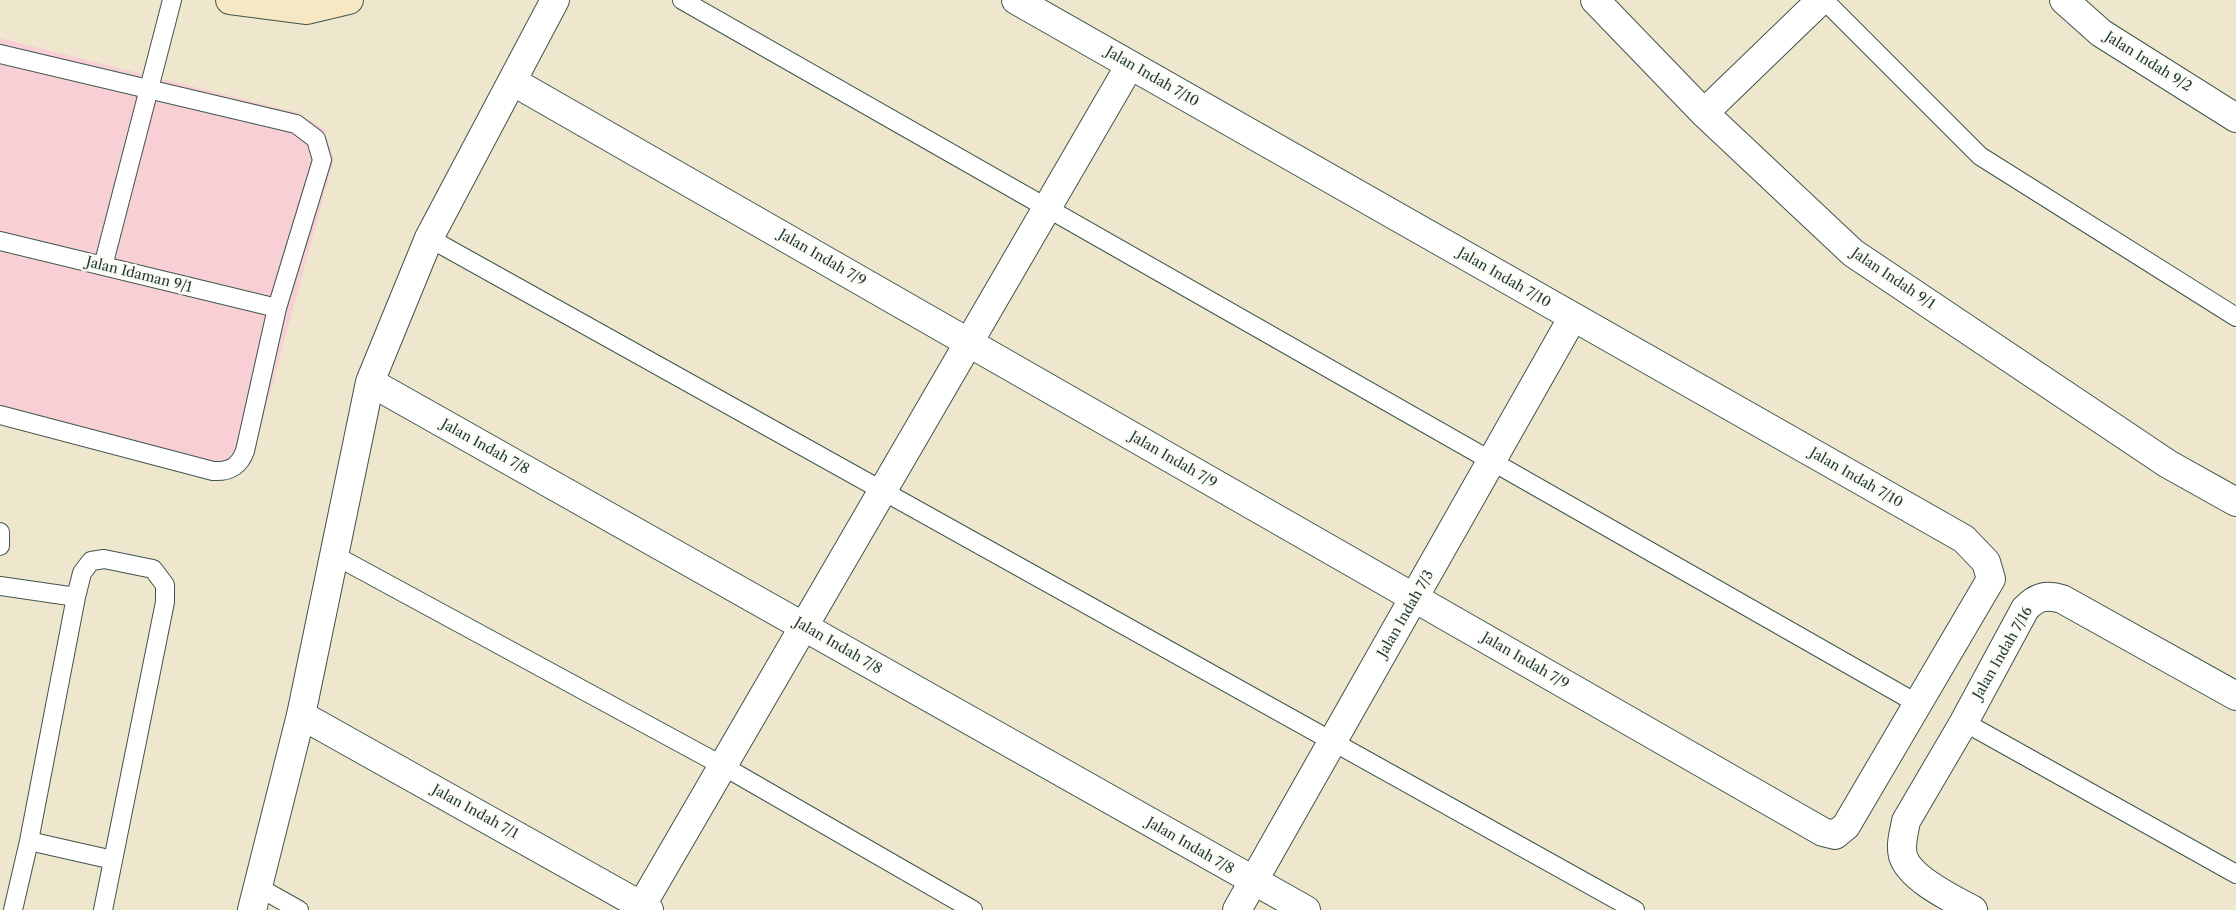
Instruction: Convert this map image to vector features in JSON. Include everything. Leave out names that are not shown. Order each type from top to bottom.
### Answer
[{"type":"main road","points":[[230,0],[307,10],[350,0]]},
{"type":"street","points":[[255,898],[301,715],[370,382],[429,238],[555,0]]},
{"type":"street","name":"Jalan Indah 7/10","points":[[1016,0],[1964,539],[1986,562],[1991,579],[1918,704]]},
{"type":"street","name":"Jalan Indah 9/1","points":[[1595,0],[1704,113],[1853,253],[2168,464],[2234,497]]},
{"type":"street","points":[[1704,113],[1822,0]]},
{"type":"street","name":"Jalan Indah 9/2","points":[[2064,0],[2101,33],[2236,118]]},
{"type":"street","points":[[643,908],[803,626],[1130,65]]},
{"type":"street","name":"Jalan Indah 7/9","points":[[512,81],[1823,832],[1836,835],[1846,826],[1918,704]]},
{"type":"street","name":"Jalan Indah 7/3","points":[[1237,910],[1573,317]]},
{"type":"street","name":"Jalan Indah 7/8","points":[[370,382],[1253,882],[1306,910]]},
{"type":"street","name":"Jalan Indah 7/16","points":[[1973,910],[1927,883],[1914,871],[1904,857],[1902,838],[1906,821],[1964,722],[2026,609],[2037,599],[2052,596],[2062,599],[2236,696]]},
{"type":"street","name":"Jalan Indah 7/1","points":[[301,715],[643,908]]},
{"type":"lane","points":[[103,266],[172,0]]},
{"type":"lane","points":[[682,0],[1918,704]]},
{"type":"lane","points":[[1822,0],[1980,156],[2236,317]]},
{"type":"lane","points":[[0,54],[296,124],[316,139],[322,160],[278,308],[242,461],[224,472],[213,471],[0,415]]},
{"type":"lane","points":[[429,238],[1635,910]]},
{"type":"lane","name":"Jalan Idaman 9/1","points":[[0,241],[278,308]]},
{"type":"lane","points":[[0,532],[0,546]]},
{"type":"lane","points":[[334,555],[723,766],[973,910]]},
{"type":"lane","points":[[13,910],[29,841],[82,573],[91,561],[104,559],[153,569],[165,585],[165,602],[103,910]]},
{"type":"lane","points":[[0,586],[76,597]]},
{"type":"lane","points":[[1964,722],[2236,874]]},
{"type":"lane","points":[[29,841],[113,860]]},
{"type":"lane","points":[[255,898],[299,910]]},
{"type":"shaded area","points":[[0,38],[298,113],[324,129],[334,159],[251,463],[237,475],[218,480],[0,424]]}]
